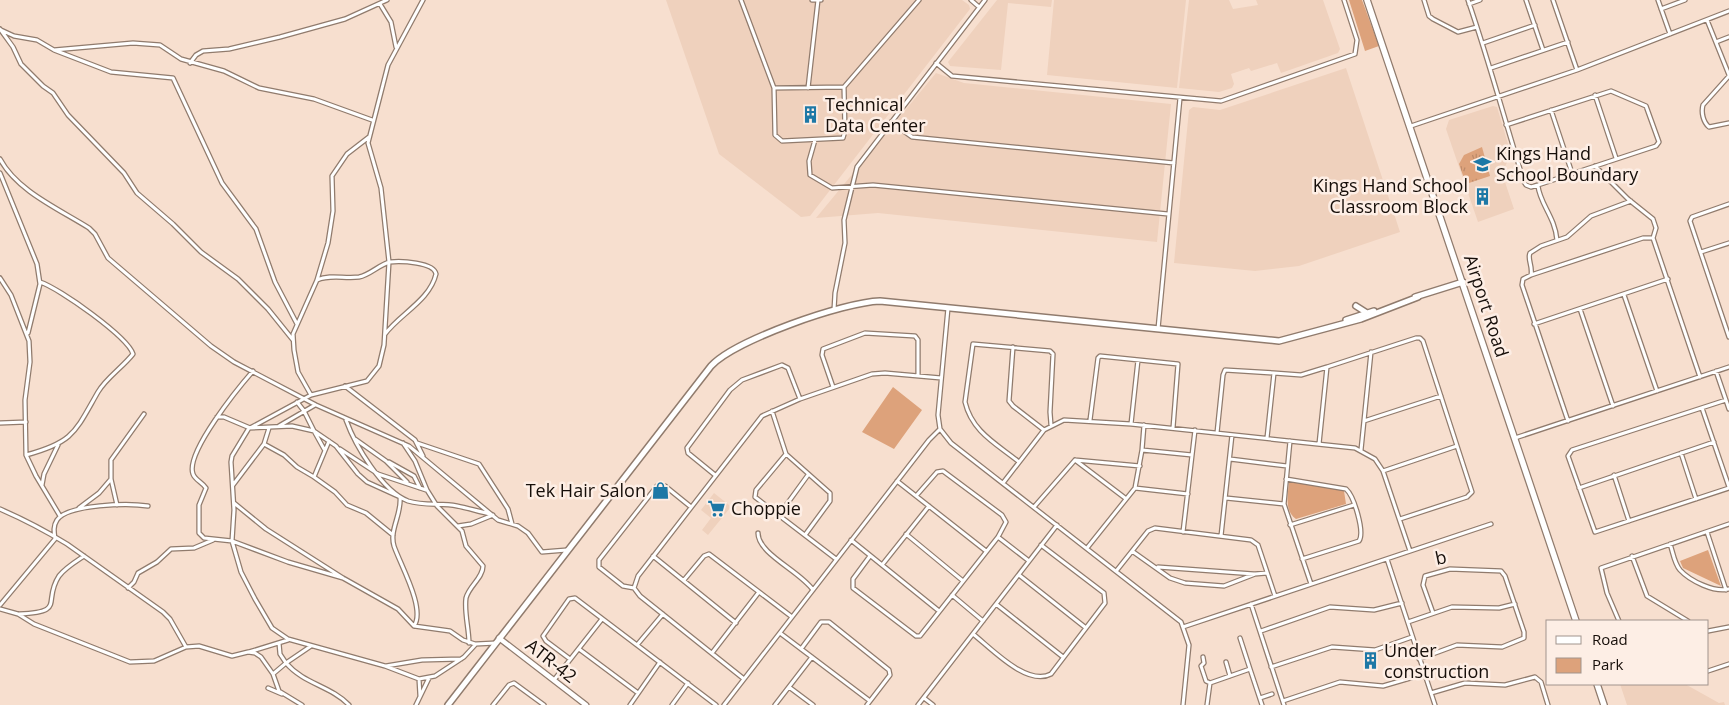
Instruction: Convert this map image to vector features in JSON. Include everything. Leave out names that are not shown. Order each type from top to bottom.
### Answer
[{"type":"main road","name":"Airport Road","points":[[1368,0],[1576,620]]},
{"type":"main road","points":[[1330,327],[1463,282]]},
{"type":"main road","points":[[448,705],[718,359],[748,342],[834,310],[865,302],[880,301],[1279,341],[1361,319],[1418,297]]},
{"type":"main road","points":[[1353,318],[1356,306],[1367,313]]},
{"type":"main road","points":[[1597,685],[1604,705]]},
{"type":"street","points":[[190,63],[196,55],[203,51],[229,49],[280,37],[344,19],[387,0]]},
{"type":"street","points":[[423,0],[396,48],[383,80],[369,137],[368,149],[381,188],[389,262],[383,352],[376,372],[360,385],[345,386],[311,395],[249,428],[232,456],[234,503],[232,541],[241,572],[255,599],[272,628],[288,640],[385,666],[419,679],[429,678],[461,659],[476,644]]},
{"type":"street","points":[[741,0],[774,88],[776,138],[782,141],[840,139],[844,135],[844,87],[920,0]]},
{"type":"street","points":[[808,88],[819,0],[812,0]]},
{"type":"street","points":[[971,0],[979,7]]},
{"type":"street","points":[[834,310],[835,293],[845,243],[844,220],[857,167],[985,0]]},
{"type":"street","points":[[936,63],[952,76],[1221,101],[1351,58],[1358,50],[1357,40],[1344,0]]},
{"type":"street","points":[[1424,0],[1429,16],[1458,32],[1477,27]]},
{"type":"street","points":[[1480,0],[1469,2],[1491,68],[1506,126],[1526,185],[1531,187],[1538,185],[1656,146],[1659,142],[1649,109],[1644,104],[1611,91],[1506,126]]},
{"type":"street","points":[[1526,0],[1543,50]]},
{"type":"street","points":[[1553,0],[1577,70]]},
{"type":"street","points":[[1658,0],[1670,34]]},
{"type":"street","points":[[1661,9],[1684,0]]},
{"type":"street","points":[[380,4],[391,22],[396,48]]},
{"type":"street","points":[[1411,126],[1577,70],[1729,11]]},
{"type":"street","points":[[1707,20],[1729,76],[1703,105],[1702,111],[1705,123],[1709,127],[1729,122]]},
{"type":"street","points":[[1482,43],[1535,25]]},
{"type":"street","points":[[0,29],[18,38],[37,40],[54,50],[111,72],[173,78],[218,175],[256,229],[275,282],[297,324]]},
{"type":"street","points":[[0,29],[22,64],[43,86],[53,93],[68,115],[124,173],[137,193],[173,224],[201,252],[238,279],[268,308],[293,340]]},
{"type":"street","points":[[1716,42],[1729,37]]},
{"type":"street","points":[[1491,68],[1568,42]]},
{"type":"street","points":[[54,50],[154,44],[164,46],[174,56],[190,63],[224,71],[264,89],[314,98],[372,120]]},
{"type":"street","points":[[774,88],[844,87]]},
{"type":"street","points":[[1595,95],[1616,158]]},
{"type":"street","points":[[1158,329],[1180,98]]},
{"type":"street","points":[[1551,110],[1572,173]]},
{"type":"street","points":[[891,122],[912,137],[1174,163]]},
{"type":"street","points":[[311,395],[298,372],[293,340],[297,324],[317,280],[328,243],[332,221],[332,176],[347,154],[369,137]]},
{"type":"street","points":[[815,140],[809,161],[811,177],[832,188],[874,184],[1168,214]]},
{"type":"street","points":[[0,159],[13,178],[28,190],[89,228],[108,258],[157,302],[211,346],[234,362],[316,405],[402,443],[424,458],[498,520],[512,524],[528,533],[542,552],[568,550]]},
{"type":"street","points":[[1594,166],[1631,201],[1653,218],[1656,228],[1653,238],[1700,377]]},
{"type":"street","points":[[0,174],[36,259],[40,282],[28,334]]},
{"type":"street","points":[[1538,185],[1540,198],[1553,219],[1557,240]]},
{"type":"street","points":[[1531,275],[1530,253],[1541,246],[1572,234],[1584,220],[1631,201]]},
{"type":"street","points":[[1729,204],[1690,219],[1729,337]]},
{"type":"street","points":[[1568,421],[1521,283],[1523,279],[1531,275],[1643,238],[1653,238]]},
{"type":"street","points":[[1701,252],[1729,243]]},
{"type":"street","points":[[317,280],[330,276],[363,276],[389,262],[429,265],[436,270],[432,284],[417,303],[391,327],[384,337]]},
{"type":"street","points":[[0,278],[11,295],[28,334],[30,351],[25,400],[26,455],[42,488],[60,516]]},
{"type":"street","points":[[1534,324],[1668,279]]},
{"type":"street","points":[[26,455],[58,444],[78,428],[99,391],[133,354],[129,345],[105,323],[62,293],[40,282]]},
{"type":"street","points":[[1624,294],[1657,392]]},
{"type":"street","points":[[948,308],[940,378],[938,415],[940,429],[951,443],[1176,617],[1183,627],[1189,645],[1183,705]]},
{"type":"street","points":[[1580,309],[1613,406]]},
{"type":"street","points":[[833,387],[822,355],[823,350],[866,333],[914,336],[918,340],[918,376]]},
{"type":"street","points":[[1216,433],[1223,375],[1226,370],[1301,375],[1420,338],[1473,488],[1470,495],[1400,519]]},
{"type":"street","points":[[1019,462],[976,428],[965,402],[973,344],[1050,351],[1053,354],[1051,426]]},
{"type":"street","points":[[1012,347],[1009,400],[1013,406],[1044,430]]},
{"type":"street","points":[[1361,450],[1371,352]]},
{"type":"street","points":[[1090,420],[1098,358],[1138,360],[1178,364],[1173,428]]},
{"type":"street","points":[[1131,424],[1138,360]]},
{"type":"street","points":[[715,475],[688,453],[687,448],[730,390],[742,380],[782,365],[788,368],[800,399]]},
{"type":"street","points":[[1319,444],[1326,367]]},
{"type":"street","points":[[1514,438],[1729,367]]},
{"type":"street","points":[[253,371],[216,417],[198,451],[192,468],[196,478],[206,488],[199,505],[199,534],[204,538],[232,541],[288,562],[343,578]]},
{"type":"street","points":[[1716,371],[1729,409]]},
{"type":"street","points":[[634,588],[638,576],[715,475],[758,420],[772,410],[833,387],[878,373],[940,378]]},
{"type":"street","points":[[1268,438],[1274,373]]},
{"type":"street","points":[[345,386],[417,443],[479,464],[508,508],[512,524]]},
{"type":"street","points":[[1364,421],[1441,396]]},
{"type":"street","points":[[1702,408],[1729,487],[1595,532],[1568,456],[1572,450],[1726,400]]},
{"type":"street","points":[[297,402],[304,411],[324,449]]},
{"type":"street","points":[[279,426],[316,405]]},
{"type":"street","points":[[772,410],[784,442],[786,454],[808,475],[830,492],[831,498],[804,534]]},
{"type":"street","points":[[117,505],[111,479],[111,460],[144,414]]},
{"type":"street","points":[[216,417],[224,417],[249,428],[292,426],[314,431],[378,474],[427,490]]},
{"type":"street","points":[[346,419],[353,438],[388,487],[400,497],[401,506],[393,535],[394,547],[416,608],[417,621],[414,626]]},
{"type":"street","points":[[1003,483],[1044,430],[1064,420],[1090,420],[1195,430],[1361,450],[1375,459],[1383,471],[1410,551]]},
{"type":"street","points":[[0,423],[26,422]]},
{"type":"street","points":[[1087,548],[1125,498],[1135,488],[1140,466],[1144,425]]},
{"type":"street","points":[[233,485],[264,444],[269,428]]},
{"type":"street","points":[[724,705],[896,481],[940,429]]},
{"type":"street","points":[[1184,532],[1195,430]]},
{"type":"street","points":[[1221,536],[1232,435]]},
{"type":"street","points":[[353,438],[386,461],[410,485]]},
{"type":"street","points":[[1290,441],[1284,504],[1311,584]]},
{"type":"street","points":[[314,477],[321,462],[324,449],[329,442]]},
{"type":"street","points":[[1579,488],[1714,442]]},
{"type":"street","points":[[402,443],[415,461],[427,490],[437,506],[458,526],[466,546],[483,566],[482,572],[472,584],[466,599],[469,643]]},
{"type":"street","points":[[417,443],[424,458]]},
{"type":"street","points":[[42,488],[44,474],[58,444]]},
{"type":"street","points":[[264,444],[284,455],[297,467],[335,492],[347,505],[366,513],[393,535]]},
{"type":"street","points":[[336,446],[354,470],[367,482],[409,501],[437,506],[456,506],[493,515]]},
{"type":"street","points":[[1383,471],[1457,446]]},
{"type":"street","points":[[1142,450],[1192,455]]},
{"type":"street","points":[[1681,453],[1696,499]]},
{"type":"street","points":[[786,454],[754,495],[836,559]]},
{"type":"street","points":[[1230,459],[1287,466]]},
{"type":"street","points":[[1075,460],[1140,466]]},
{"type":"street","points":[[1034,507],[1075,460]]},
{"type":"street","points":[[1075,460],[1125,498]]},
{"type":"street","points":[[386,461],[401,467],[414,476],[420,488]]},
{"type":"street","points":[[870,556],[853,579],[853,588],[916,636],[922,634],[1006,525],[1006,518],[943,471],[937,472],[916,496]]},
{"type":"street","points":[[779,515],[808,475]]},
{"type":"street","points":[[1614,475],[1628,521]]},
{"type":"street","points":[[111,479],[99,493],[76,509],[60,516],[54,528],[55,539],[0,607],[18,614],[34,624],[130,662],[154,661],[186,647],[199,646],[232,656],[248,652],[254,648],[288,640]]},
{"type":"street","points":[[1286,479],[1342,486],[1349,492],[1362,532],[1359,541],[1302,559]]},
{"type":"street","points":[[896,481],[986,551]]},
{"type":"street","points":[[691,506],[666,486],[657,486],[599,560],[599,567],[623,586],[634,588],[663,614],[744,679]]},
{"type":"street","points":[[1135,488],[1188,494]]},
{"type":"street","points":[[1226,498],[1284,504]]},
{"type":"street","points":[[76,509],[126,503],[148,506]]},
{"type":"street","points":[[234,503],[266,528],[343,578],[398,609],[414,626],[450,631],[469,643],[497,641]]},
{"type":"street","points":[[1290,525],[1354,505]]},
{"type":"street","points":[[882,565],[929,506]]},
{"type":"street","points":[[0,509],[31,523],[55,539],[67,544],[163,612],[170,619],[186,647]]},
{"type":"street","points":[[458,526],[471,524],[493,515]]},
{"type":"street","points":[[1183,627],[1491,524]]},
{"type":"street","points":[[1617,620],[1614,616],[1600,570],[1605,565],[1729,524]]},
{"type":"street","points":[[918,705],[1057,525]]},
{"type":"street","points":[[1117,570],[1151,529],[1221,536],[1255,542],[1275,596]]},
{"type":"street","points":[[1670,544],[1679,569],[1711,589],[1728,589],[1707,532]]},
{"type":"street","points":[[758,533],[758,539],[765,550],[804,578],[813,590]]},
{"type":"street","points":[[906,534],[963,581]]},
{"type":"street","points":[[998,537],[1029,561]]},
{"type":"street","points":[[128,588],[134,582],[138,573],[157,562],[171,549],[194,548],[214,540]]},
{"type":"street","points":[[851,540],[939,611]]},
{"type":"street","points":[[973,634],[1026,675],[1049,675],[1086,628],[1105,603],[1104,593],[1041,545]]},
{"type":"street","points":[[1132,551],[1176,581],[1219,586],[1230,584],[1255,574]]},
{"type":"street","points":[[684,580],[704,556],[710,554],[792,617]]},
{"type":"street","points":[[18,614],[44,612],[51,605],[59,577],[84,556]]},
{"type":"street","points":[[653,556],[736,623]]},
{"type":"street","points":[[1632,556],[1647,596],[1686,620]]},
{"type":"street","points":[[1387,558],[1435,705]]},
{"type":"street","points":[[1157,567],[1255,574],[1267,573]]},
{"type":"street","name":"b","points":[[1433,613],[1423,584],[1425,576],[1450,569],[1501,571],[1505,576],[1515,604]]},
{"type":"street","points":[[1019,575],[1086,628]]},
{"type":"street","points":[[712,653],[759,592]]},
{"type":"street","points":[[952,595],[983,621]]},
{"type":"street","points":[[570,659],[546,641],[543,636],[569,600],[579,599],[716,705]]},
{"type":"street","points":[[1261,631],[1330,607],[1374,610],[1402,603]]},
{"type":"street","points":[[996,604],[1063,657]]},
{"type":"street","points":[[1251,604],[1284,703],[1336,683],[1383,686],[1424,674]]},
{"type":"street","points":[[1408,622],[1452,607],[1499,608],[1515,604],[1524,632],[1521,641],[1502,647],[1461,644],[1419,659]]},
{"type":"street","points":[[637,645],[663,614]]},
{"type":"street","points":[[554,680],[602,618]]},
{"type":"street","points":[[801,649],[821,622],[829,622],[890,671],[890,675],[867,705]]},
{"type":"street","points":[[1709,631],[1729,627]]},
{"type":"street","points":[[780,632],[870,701]]},
{"type":"street","points":[[1271,667],[1334,646],[1375,650],[1412,637]]},
{"type":"street","points":[[1240,638],[1262,705]]},
{"type":"street","name":"ATR-42","points":[[497,641],[554,680],[586,705]]},
{"type":"street","points":[[279,643],[280,654],[286,663],[314,685],[326,688],[349,705]]},
{"type":"street","points":[[274,674],[286,663],[312,646]]},
{"type":"street","points":[[579,649],[638,693]]},
{"type":"street","points":[[248,652],[261,657],[274,674],[282,694]]},
{"type":"street","points":[[775,705],[812,657]]},
{"type":"street","points":[[1203,657],[1204,663],[1201,666],[1206,681],[1210,683]]},
{"type":"street","points":[[385,666],[422,660],[461,659]]},
{"type":"street","points":[[630,705],[660,662]]},
{"type":"street","points":[[1226,662],[1230,676]]},
{"type":"street","points":[[1709,671],[1729,664]]},
{"type":"street","points":[[1210,683],[1250,669]]},
{"type":"street","points":[[1431,693],[1465,683],[1507,685],[1535,677],[1541,682],[1548,705]]},
{"type":"street","points":[[416,705],[429,678]]},
{"type":"street","points":[[419,679],[420,697]]},
{"type":"street","points":[[493,705],[509,685],[514,683],[544,705]]},
{"type":"street","points":[[672,705],[688,683]]},
{"type":"street","points":[[1207,705],[1210,683]]},
{"type":"street","points":[[789,687],[813,705]]},
{"type":"street","points":[[268,688],[302,705]]},
{"type":"street","points":[[1260,698],[1272,694]]},
{"type":"street","points":[[924,698],[933,705]]},
{"type":"street","points":[[575,705],[579,700]]},
{"type":"shaded area","points":[[666,0],[962,0],[969,5],[970,9],[810,216],[801,217],[719,154]]},
{"type":"shaded area","points":[[997,0],[1052,0],[1051,7],[1008,3],[1001,70],[950,66],[948,62]]},
{"type":"shaded area","points":[[1054,0],[1186,0],[1177,88],[1047,75]]},
{"type":"shaded area","points":[[1189,0],[1229,0],[1233,9],[1258,5],[1256,0],[1323,0],[1340,49],[1338,53],[1281,73],[1277,63],[1251,71],[1249,68],[1231,74],[1234,84],[1232,88],[1219,92],[1179,88]]},
{"type":"shaded area","points":[[1346,68],[1400,232],[1299,266],[1255,271],[1174,263],[1189,110],[1193,107],[1220,110]]},
{"type":"shaded area","points":[[936,73],[964,83],[1171,104],[1157,242],[878,213],[816,218]]},
{"type":"shaded area","name":"Kings Hand School Boundary","points":[[1493,106],[1497,107],[1511,154],[1502,173],[1514,209],[1478,222],[1446,129],[1449,120]]},
{"type":"shaded area","points":[[714,493],[729,505],[730,508],[708,535],[702,530],[711,518],[701,510]]},
{"type":"shaded area","points":[[1620,685],[1687,685],[1719,703],[1724,702],[1725,705],[1627,705]]},
{"type":"green space","points":[[1349,0],[1362,0],[1379,46],[1365,51]]},
{"type":"green space","points":[[1482,147],[1490,176],[1466,184],[1459,164],[1464,155]]},
{"type":"green space","points":[[893,387],[922,410],[894,449],[862,432]]},
{"type":"green space","points":[[1289,482],[1341,489],[1344,491],[1346,504],[1296,519],[1292,516],[1288,507]]},
{"type":"green space","points":[[1708,550],[1721,586],[1683,568],[1680,561]]},
{"type":"place","name":"Technical Data Center","points":[[811,115]]},
{"type":"place","name":"Kings Hand School Boundary","points":[[1482,164]]},
{"type":"place","name":"Kings Hand School Classroom Block","points":[[1482,196]]},
{"type":"place","name":"Tek Hair Salon","points":[[660,491]]},
{"type":"place","name":"Choppie","points":[[717,509]]},
{"type":"place","name":"Under construction","points":[[1370,661]]}]
